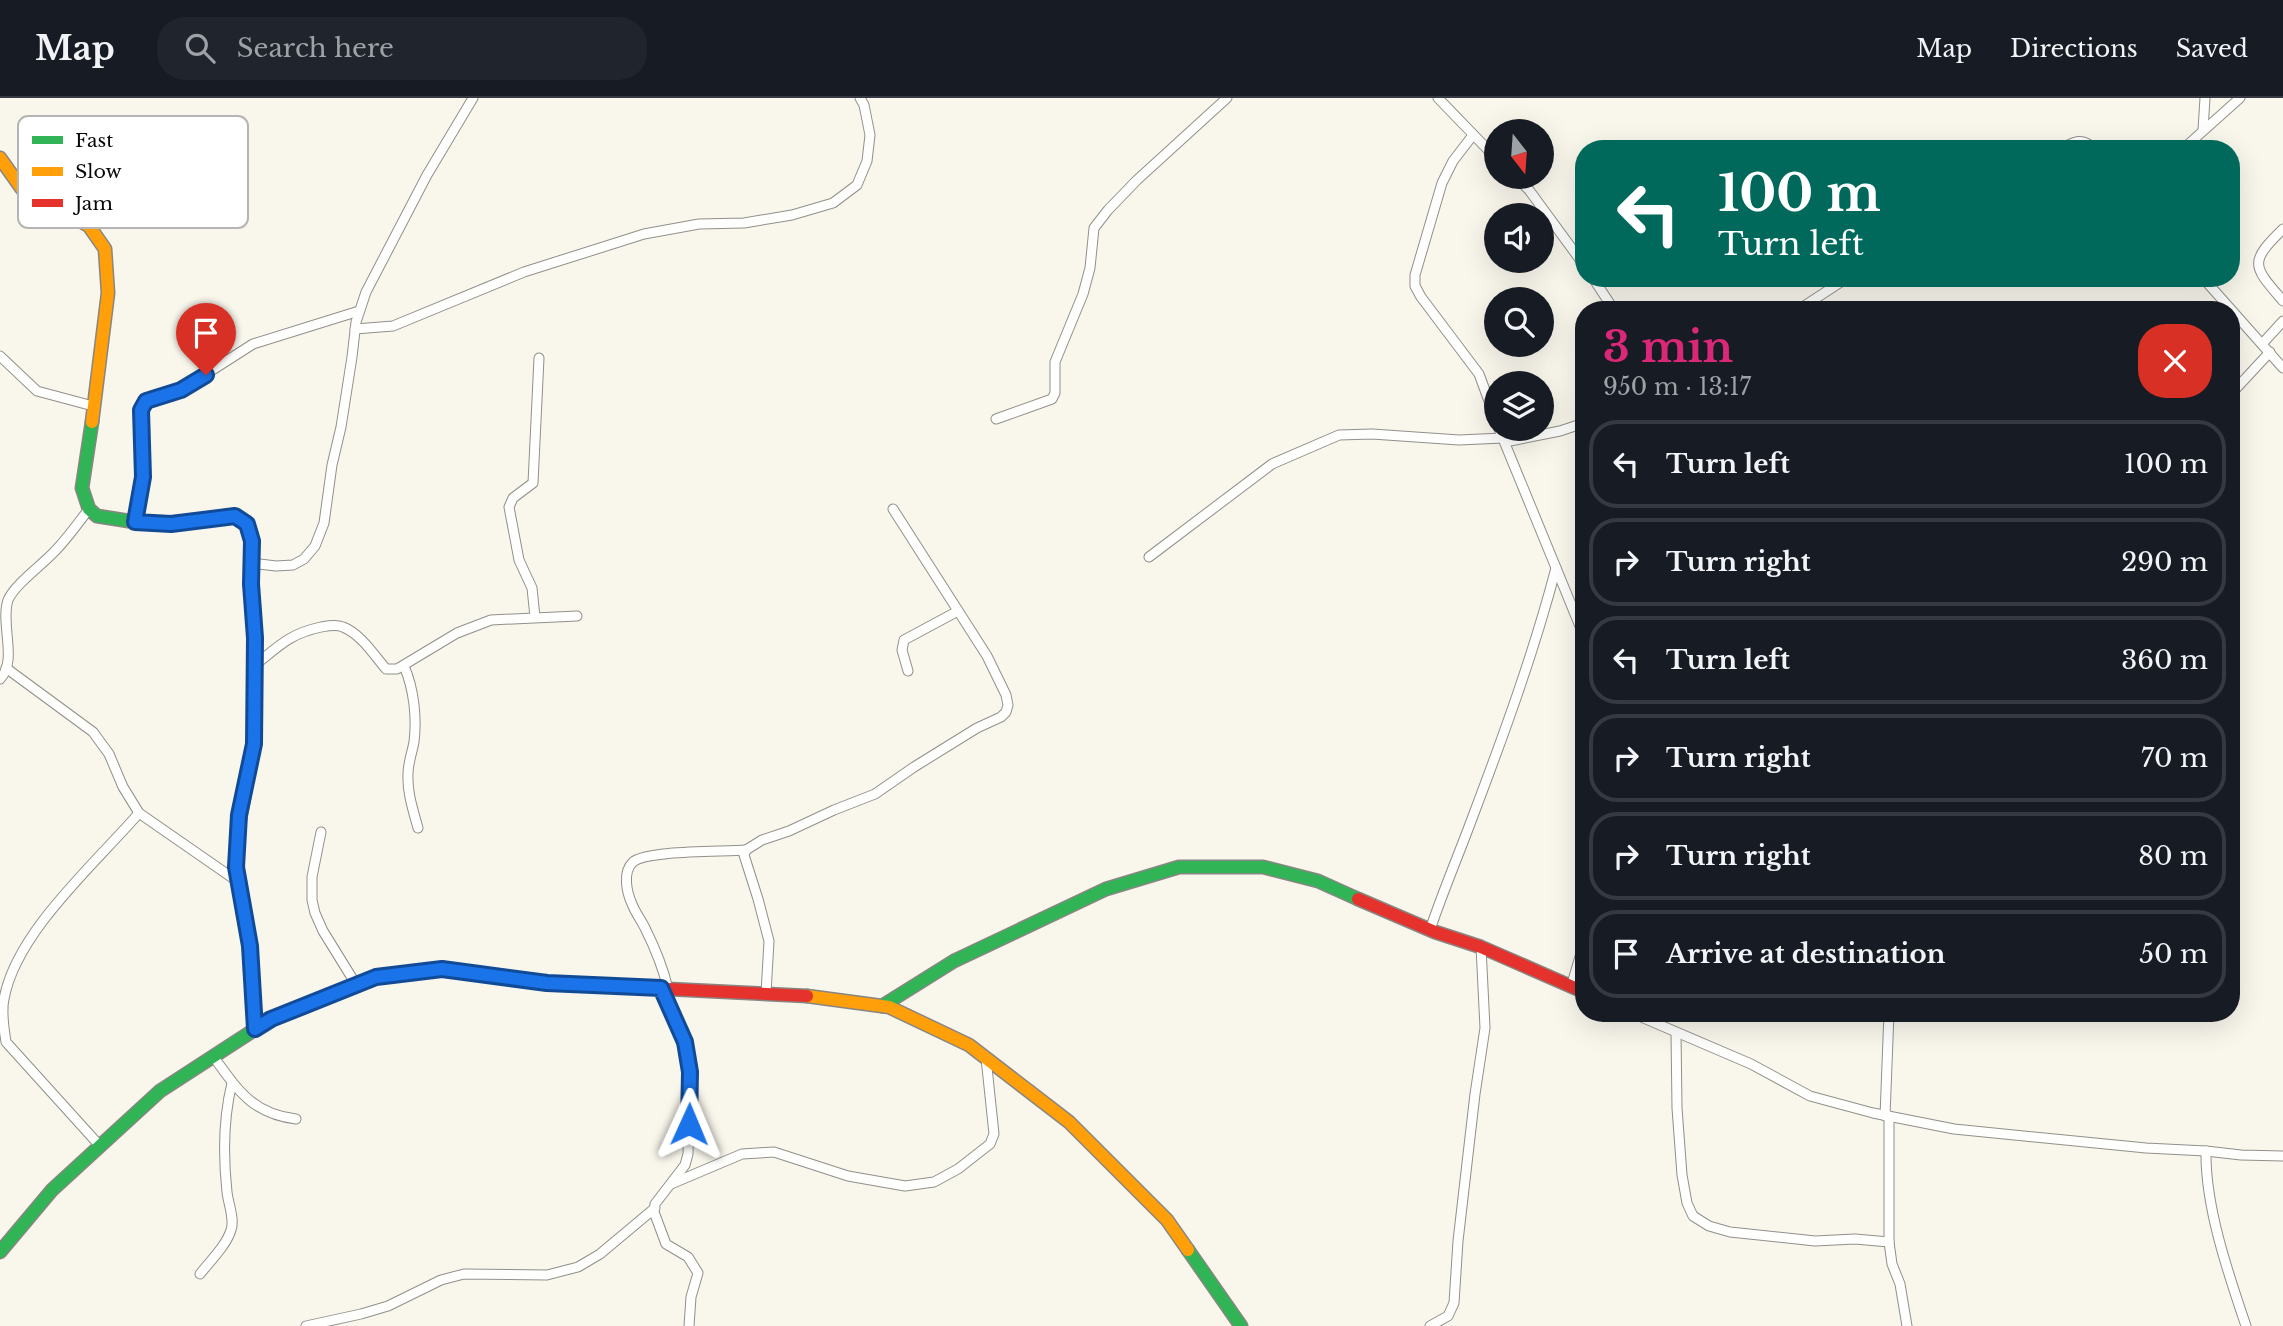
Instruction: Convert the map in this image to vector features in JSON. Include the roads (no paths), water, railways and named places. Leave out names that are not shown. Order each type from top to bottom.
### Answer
[{"type":"street","points":[[251,562],[276,566],[293,565],[304,559],[315,545],[324,523],[359,311],[366,292],[428,175],[473,98]]},
{"type":"street","points":[[355,329],[393,326],[524,272],[644,234],[699,224],[744,223],[792,215],[833,203],[857,185],[867,161],[870,135],[860,98]]},
{"type":"street","points":[[996,419],[1052,399],[1055,393],[1055,362],[1083,294],[1090,268],[1094,228],[1138,180],[1227,98]]},
{"type":"street","points":[[1438,98],[1484,146]]},
{"type":"street","points":[[2203,131],[2205,98]]},
{"type":"street","points":[[2193,140],[2240,98]]},
{"type":"street","points":[[1473,135],[1453,160],[1441,183],[1415,275],[1415,286],[1479,374],[1484,388]]},
{"type":"street","points":[[0,158],[18,184]]},
{"type":"street","points":[[1528,189],[1575,253]]},
{"type":"street","points":[[90,228],[105,249],[108,293],[82,488],[89,509],[97,516],[171,524],[240,517],[247,524],[252,541],[254,744],[239,815],[236,867],[250,946],[255,1029]]},
{"type":"street","points":[[2283,229],[2260,252],[2258,260],[2264,279],[2283,301]]},
{"type":"street","points":[[1812,301],[1833,287]]},
{"type":"street","points":[[2211,287],[2224,301]]},
{"type":"street","points":[[135,522],[143,477],[141,410],[146,401],[181,390],[253,344],[359,311]]},
{"type":"street","points":[[2240,319],[2283,368]]},
{"type":"street","points":[[2262,344],[2283,321]]},
{"type":"street","points":[[2240,384],[2270,352]]},
{"type":"street","points":[[0,356],[37,391],[93,406]]},
{"type":"street","points":[[535,617],[532,588],[519,560],[509,507],[513,498],[533,482],[539,358]]},
{"type":"street","points":[[1554,432],[1575,426]]},
{"type":"street","points":[[1149,557],[1272,464],[1339,435],[1372,434],[1459,440],[1484,438]]},
{"type":"street","points":[[1504,441],[1575,614]]},
{"type":"street","points":[[0,680],[8,659],[4,618],[8,598],[56,550],[89,509]]},
{"type":"street","points":[[306,1326],[388,1306],[442,1280],[464,1274],[547,1275],[578,1267],[600,1254],[655,1208],[662,1194],[685,1165],[688,1154],[690,1072],[685,1042],[664,988],[657,953],[632,905],[626,883],[628,870],[633,862],[661,854],[746,850],[762,840],[875,794],[942,749],[1001,717],[1008,705],[1006,695],[987,656],[893,509]]},
{"type":"street","points":[[1430,930],[1527,669],[1556,568]]},
{"type":"street","points":[[908,671],[902,650],[904,640],[958,611]]},
{"type":"street","points":[[254,666],[287,638],[302,631],[327,626],[341,626],[351,632],[386,669],[397,669],[457,633],[491,620],[577,616]]},
{"type":"street","points":[[404,666],[411,687],[414,714],[408,774],[409,792],[418,828]]},
{"type":"street","points":[[6,668],[51,704],[76,718],[93,732],[109,754],[122,787],[139,813],[237,881]]},
{"type":"street","points":[[100,1146],[6,1042],[3,1027],[4,999],[20,954],[33,935],[96,858],[139,813]]},
{"type":"street","points":[[321,832],[312,877],[315,913],[323,932],[357,986]]},
{"type":"street","points":[[746,850],[744,855],[769,941],[766,993]]},
{"type":"street","points":[[882,1006],[954,961],[1106,889],[1179,867],[1263,867],[1318,881],[1575,989]]},
{"type":"street","points":[[1430,1326],[1448,1316],[1454,1303],[1458,1241],[1485,1028],[1480,947]]},
{"type":"street","points":[[0,1252],[52,1190],[160,1091],[255,1029],[271,1019],[376,977],[442,969],[547,983],[797,995],[889,1007],[969,1045],[1069,1122],[1167,1220],[1241,1326]]},
{"type":"street","points":[[1571,987],[1575,973]]},
{"type":"street","points":[[1652,1022],[1751,1064],[1810,1096],[1887,1116],[1954,1129],[2146,1149],[2206,1151],[2241,1156],[2283,1156]]},
{"type":"street","points":[[1889,1022],[1889,1242],[1908,1326]]},
{"type":"street","points":[[1676,1033],[1677,1108],[1682,1175],[1687,1203],[1693,1216],[1709,1226],[1730,1231],[1815,1241],[1855,1239],[1889,1242]]},
{"type":"street","points":[[213,1056],[232,1083],[254,1105],[272,1115],[296,1119]]},
{"type":"street","points":[[671,1184],[742,1154],[774,1152],[859,1178],[905,1186],[933,1182],[976,1156],[995,1134],[986,1058]]},
{"type":"street","points":[[200,1274],[222,1245],[232,1225],[224,1133],[225,1111],[232,1083]]},
{"type":"street","points":[[2206,1151],[2205,1171],[2225,1264],[2246,1326]]},
{"type":"street","points":[[655,1208],[656,1219],[666,1244],[688,1257],[698,1273],[691,1297],[689,1326]]}]
